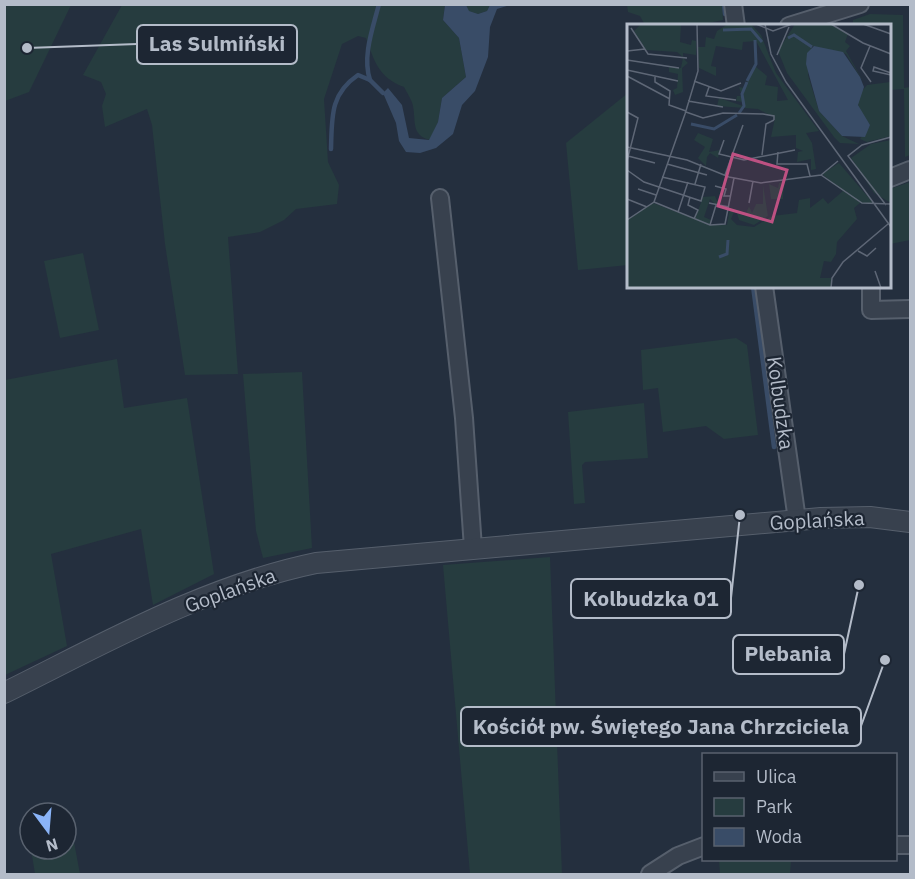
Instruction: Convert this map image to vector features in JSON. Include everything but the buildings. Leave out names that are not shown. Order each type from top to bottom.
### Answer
[{"type":"street","points":[[734,4],[736,24]]},
{"type":"street","points":[[795,24],[860,4]]},
{"type":"street","points":[[891,178],[910,170]]},
{"type":"street","points":[[440,198],[464,418],[473,548]]},
{"type":"street","name":"Kolbudzka","points":[[764,288],[797,520]]},
{"type":"street","points":[[871,288],[871,310],[910,309]]},
{"type":"street","name":"Goplańska","points":[[4,693],[163,615],[256,577],[350,558],[797,520],[870,517],[910,522]]},
{"type":"street","points":[[650,874],[678,856],[702,847]]},
{"type":"green space","points":[[5,4],[71,5],[29,92],[5,101]]},
{"type":"green space","points":[[445,4],[443,20],[459,38],[466,77],[442,98],[438,122],[430,140],[417,131],[413,106],[404,87],[383,74],[366,38],[358,36],[342,44],[324,99],[328,162],[339,185],[337,204],[296,209],[284,220],[260,232],[228,237],[238,374],[185,375],[165,244],[152,125],[147,109],[105,127],[102,106],[106,94],[101,82],[83,75],[122,5]]},
{"type":"green space","points":[[466,5],[490,5],[487,11],[478,14],[468,11]]},
{"type":"green space","points":[[627,5],[722,5],[723,20],[703,24],[644,24],[640,16],[628,12]]},
{"type":"green space","points":[[870,14],[903,15],[904,88],[910,87],[910,155],[905,157],[904,89],[891,90],[891,24],[853,24],[853,20]]},
{"type":"green space","points":[[627,94],[627,265],[578,270],[566,143]]},
{"type":"green space","points":[[910,182],[910,240],[891,244],[891,189]]},
{"type":"green space","points":[[83,253],[99,330],[60,338],[44,261]]},
{"type":"green space","points":[[736,338],[747,345],[758,435],[724,439],[706,426],[663,432],[658,388],[643,390],[641,350]]},
{"type":"green space","points":[[117,359],[124,408],[187,398],[214,574],[153,605],[141,529],[51,554],[67,646],[5,675],[5,380]]},
{"type":"green space","points":[[302,372],[312,548],[263,558],[256,531],[243,374]]},
{"type":"green space","points":[[644,403],[648,458],[585,462],[582,465],[585,503],[574,504],[568,412]]},
{"type":"green space","points":[[550,557],[562,874],[470,874],[443,565]]},
{"type":"green space","points":[[33,861],[78,861],[80,874],[35,874]]},
{"type":"green space","points":[[719,861],[791,861],[790,874],[720,874]]},
{"type":"water","points":[[445,5],[466,5],[469,11],[478,14],[487,11],[490,5],[510,5],[497,9],[490,27],[488,57],[475,91],[462,105],[453,134],[436,148],[420,153],[406,152],[399,141],[396,123],[383,93],[388,88],[402,105],[409,138],[429,140],[438,122],[442,98],[466,77],[459,38],[443,20]]},
{"type":"waterway","points":[[370,80],[368,52],[379,4]]},
{"type":"waterway","points":[[724,4],[725,14]]},
{"type":"waterway","points":[[331,149],[334,107],[337,98],[349,82],[358,75],[370,80],[383,93]]},
{"type":"waterway","points":[[753,288],[774,447]]},
{"type":"place","name":"Las Sulmiński","points":[[27,48]]},
{"type":"place","name":"Kolbudzka 01","points":[[740,515]]},
{"type":"place","name":"Plebania","points":[[859,585]]},
{"type":"place","name":"Kościół pw. Świętego Jana Chrzciciela","points":[[885,660]]}]
